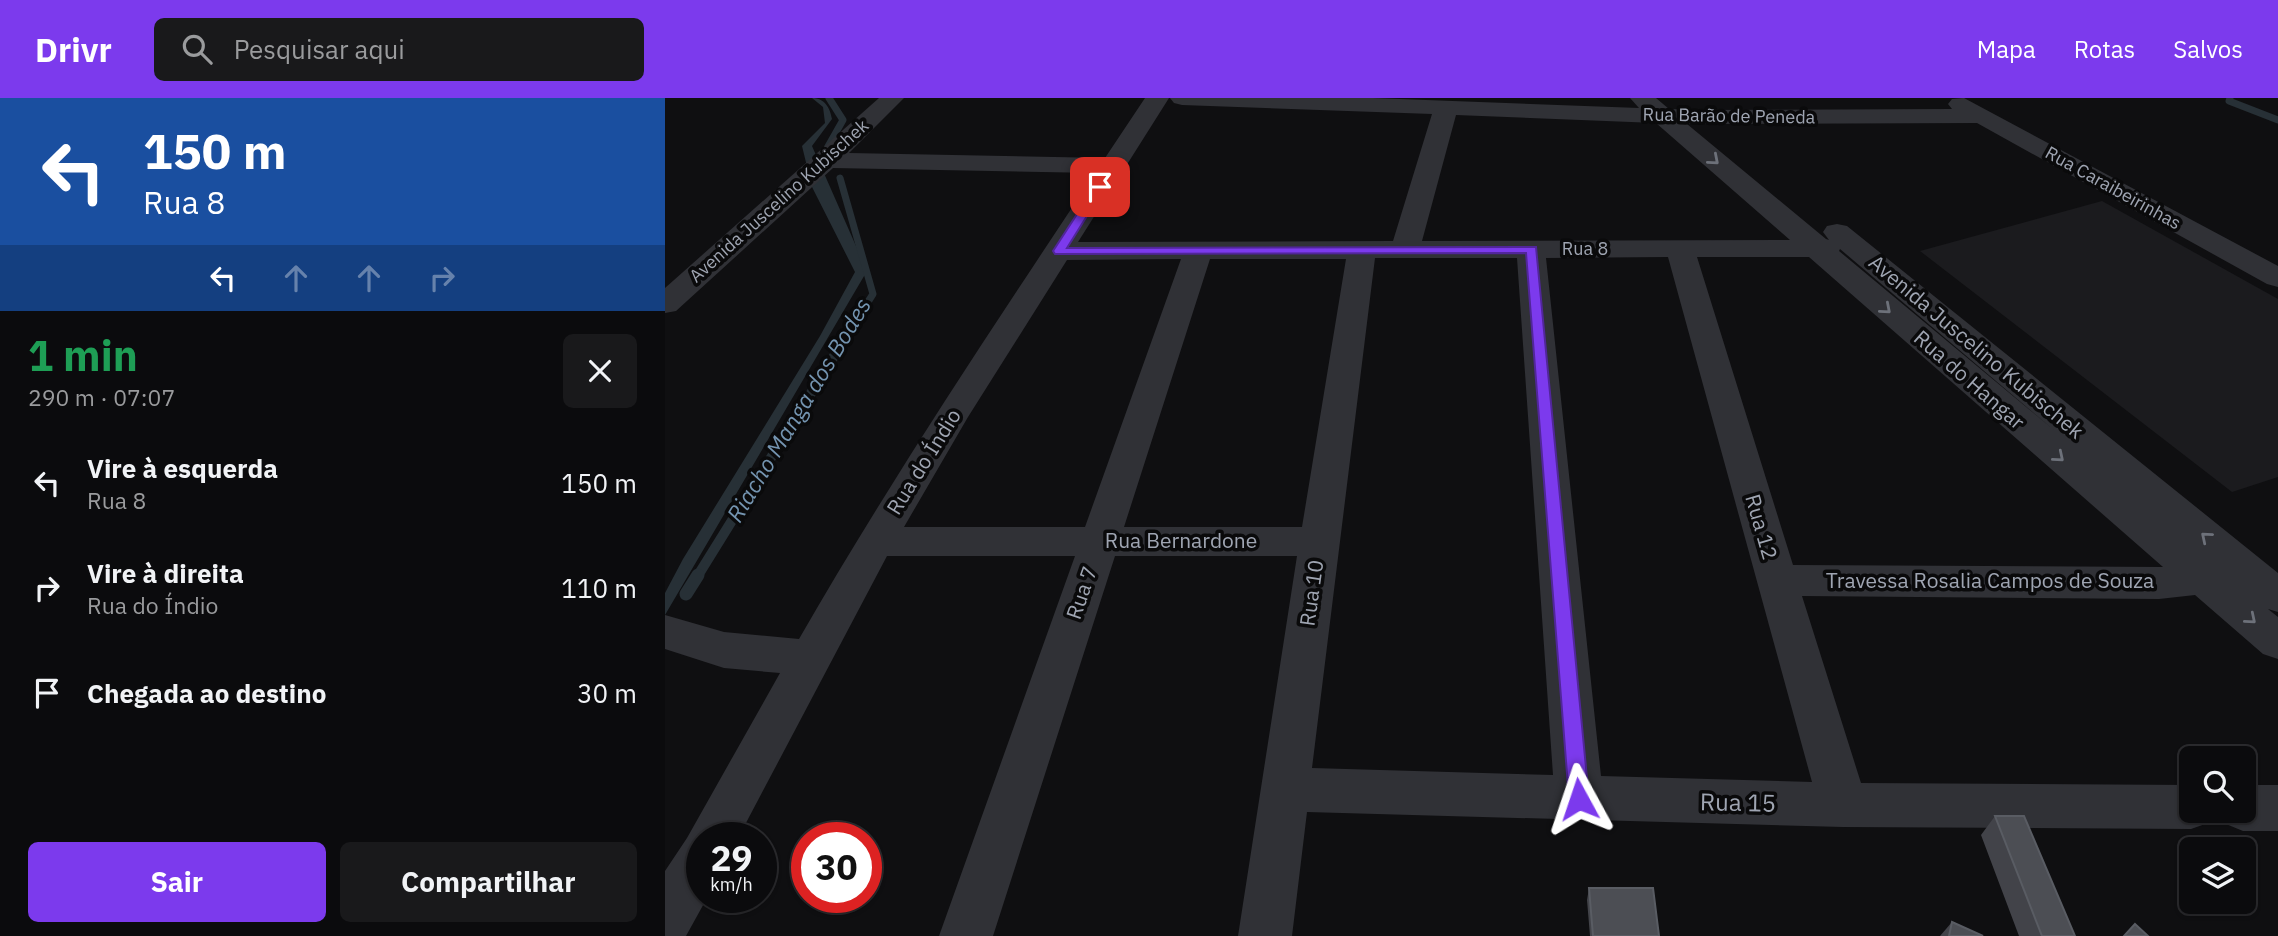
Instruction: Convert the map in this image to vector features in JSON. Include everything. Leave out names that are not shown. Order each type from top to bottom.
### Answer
[{"type":"street","name":"Avenida Juscelino Kubischek","points":[[665,304],[827,160],[892,98]]},
{"type":"street","name":"Rua do Índio","points":[[721,822],[875,542],[951,417],[1157,98]]},
{"type":"street","name":"Rua Barão de Peneda","points":[[1182,98],[1446,108],[1669,107],[1983,116]]},
{"type":"street","name":"Rua Caraibeirinhas","points":[[1949,98],[2278,278]]},
{"type":"street","name":"Avenida Juscelino Kubischek","points":[[1669,107],[1855,247],[2263,584]]},
{"type":"street","name":"Rua do Hangar","points":[[1669,107],[1817,249],[2278,642]]},
{"type":"street","points":[[1405,250],[1446,108]]},
{"type":"street","points":[[827,160],[1113,166]]},
{"type":"street","name":"Rua 8","points":[[1059,251],[1855,247]]},
{"type":"street","name":"Rua 12","points":[[1680,249],[1843,805]]},
{"type":"street","name":"Rua 7","points":[[966,936],[1199,250]]},
{"type":"street","points":[[1531,250],[1579,799]]},
{"type":"street","name":"Rua 10","points":[[1265,936],[1319,541],[1363,251]]},
{"type":"street","name":"Rua Bernardone","points":[[875,542],[1319,541]]},
{"type":"street","name":"Travessa Rosalia Campos de Souza","points":[[1777,580],[2159,583],[2204,579],[2263,584]]},
{"type":"street","points":[[665,632],[724,650],[811,658]]},
{"type":"street","name":"Rua 15","points":[[1285,789],[1843,805],[2179,807]]},
{"type":"street","points":[[2256,808],[2278,808]]},
{"type":"street","points":[[665,922],[686,885]]},
{"type":"shaded area","points":[[812,98],[826,104],[832,119],[812,146],[867,271],[665,615],[665,593],[683,559],[820,336],[855,272],[812,187],[802,146],[825,123],[823,107]]},
{"type":"shaded area","points":[[2102,201],[2278,299],[2278,477],[2232,492],[1920,251]]},
{"type":"building","points":[[1995,816],[2024,816],[2075,936],[2042,936]]},
{"type":"building","points":[[1589,888],[1653,888],[1659,936],[1593,936]]},
{"type":"building","points":[[1952,922],[1983,936],[1949,936]]},
{"type":"building","points":[[2135,924],[2148,936],[2124,936]]},
{"type":"waterway","name":"Riacho Manga dos Bodes","points":[[826,150],[843,120],[829,98]]},
{"type":"waterway","points":[[2230,98],[2229,101],[2278,120]]},
{"type":"waterway","name":"Riacho Manga dos Bodes","points":[[840,178],[873,294],[866,305]]},
{"type":"waterway","name":"Riacho Manga dos Bodes","points":[[697,577],[867,303]]},
{"type":"waterway","name":"Riacho Manga dos Bodes","points":[[686,594],[698,575]]},
{"type":"route","points":[[1100,187],[1059,251],[1531,250],[1579,799]]}]
